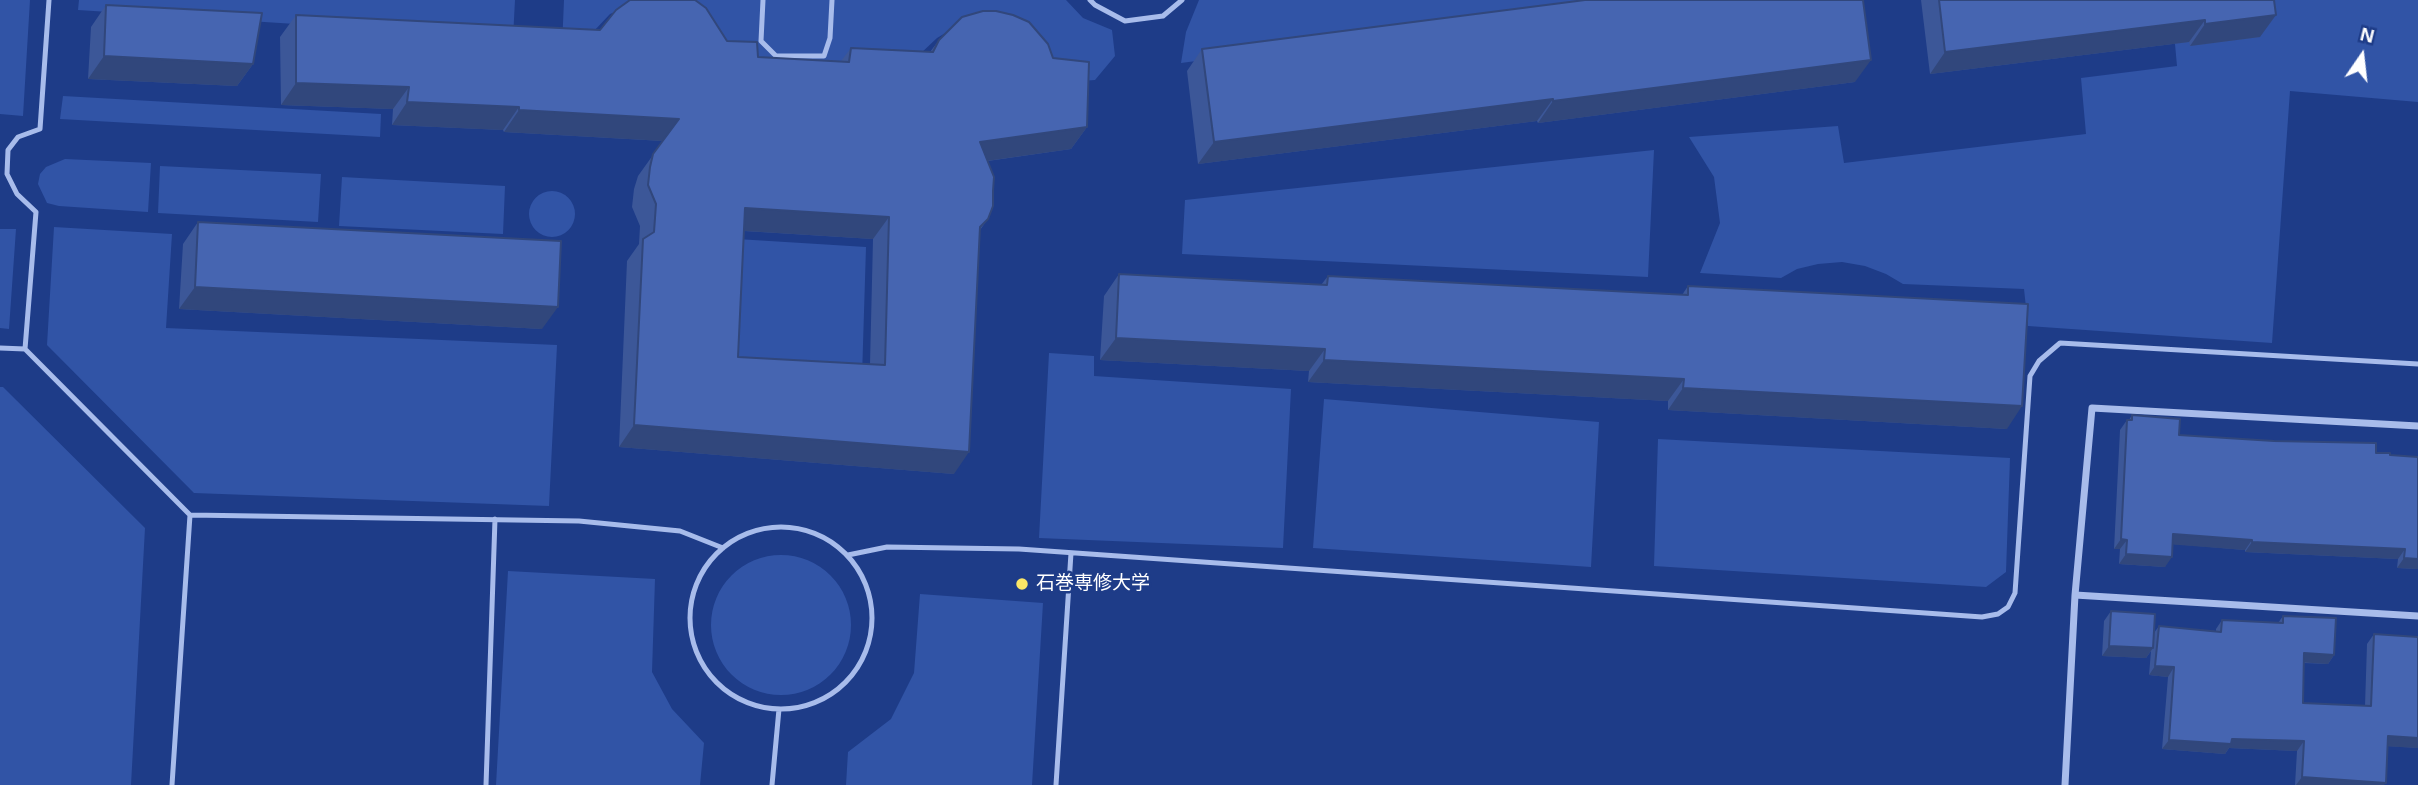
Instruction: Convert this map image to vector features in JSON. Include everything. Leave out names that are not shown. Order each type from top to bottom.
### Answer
[{"type":"street","points":[[2066,785],[2075,595],[2092,408],[2418,426]]},
{"type":"street","points":[[2075,595],[2418,616]]},
{"type":"lane","points":[[25,349],[36,212],[17,194],[7,174],[8,150],[18,137],[40,129],[49,0]]},
{"type":"lane","points":[[762,0],[761,41],[776,56],[824,56],[830,38],[832,0]]},
{"type":"lane","points":[[1090,0],[1125,21],[1163,16],[1182,0]]},
{"type":"lane","points":[[848,555],[887,547],[1019,549],[1982,617],[1998,614],[2008,607],[2015,593],[2030,376],[2039,361],[2060,343],[2418,363]]},
{"type":"lane","points":[[0,348],[25,349],[190,515],[579,521],[680,531],[723,548]]},
{"type":"lane","points":[[172,785],[190,515]]},
{"type":"lane","points":[[486,785],[495,519]]},
{"type":"lane","points":[[790,527],[808,530],[825,538],[848,555],[866,584],[872,607],[872,632],[864,659],[845,683],[824,698],[802,707],[779,709],[754,705],[729,693],[709,674],[696,652],[690,619],[694,588],[708,564],[723,548],[739,537],[757,530],[790,527]]},
{"type":"lane","points":[[1056,785],[1071,554]]},
{"type":"lane","points":[[772,785],[779,709]]},
{"type":"shaded area","points":[[0,0],[30,0],[23,116],[0,114]]},
{"type":"shaded area","points":[[79,0],[515,0],[513,38],[78,10]]},
{"type":"shaded area","points":[[564,0],[1066,0],[1083,18],[1112,30],[1115,56],[1095,80],[1067,82],[952,29],[937,38],[919,55],[914,68],[721,63],[630,6],[610,14],[593,32],[562,47]]},
{"type":"shaded area","points":[[1199,0],[1652,0],[1181,63],[1186,32]]},
{"type":"shaded area","points":[[2171,0],[2418,0],[2418,102],[2290,91],[2272,343],[2028,326],[2024,289],[1903,284],[1865,266],[1842,262],[1797,269],[1781,278],[1700,273],[1720,223],[1714,177],[1689,137],[1838,126],[1844,163],[2086,134],[2081,78],[2177,66]]},
{"type":"shaded area","points":[[63,96],[381,114],[380,137],[60,119]]},
{"type":"shaded area","points":[[1654,150],[1648,277],[1182,254],[1185,200]]},
{"type":"shaded area","points":[[65,159],[151,163],[148,212],[47,203],[38,184],[40,174],[46,167]]},
{"type":"shaded area","points":[[160,166],[321,174],[318,222],[158,213]]},
{"type":"shaded area","points":[[342,177],[505,186],[503,234],[339,226]]},
{"type":"shaded area","points":[[552,191],[561,192],[568,198],[574,205],[574,223],[568,230],[561,236],[552,237],[543,236],[536,230],[530,223],[529,214],[530,205],[536,198],[543,192]]},
{"type":"shaded area","points":[[54,227],[172,234],[166,328],[557,345],[549,506],[194,493],[47,345]]},
{"type":"shaded area","points":[[0,229],[16,229],[9,329],[0,328]]},
{"type":"shaded area","points":[[737,239],[866,247],[862,377],[732,371]]},
{"type":"shaded area","points":[[1049,353],[1094,356],[1094,376],[1291,389],[1283,548],[1039,538]]},
{"type":"shaded area","points":[[0,387],[145,528],[131,785],[0,785]]},
{"type":"shaded area","points":[[1324,399],[1599,422],[1591,567],[1313,548]]},
{"type":"shaded area","points":[[1658,439],[2010,458],[2006,572],[1986,587],[1654,566]]},
{"type":"shaded area","points":[[781,555],[808,560],[830,576],[846,598],[851,625],[846,652],[830,674],[808,690],[781,695],[754,690],[732,674],[716,652],[711,625],[716,598],[732,576],[754,560]]},
{"type":"shaded area","points":[[508,571],[655,579],[652,672],[672,709],[704,743],[700,785],[496,785]]},
{"type":"shaded area","points":[[920,594],[1043,603],[1032,785],[846,785],[848,752],[891,719],[914,673]]},
{"type":"building","points":[[630,0],[695,0],[706,8],[727,41],[757,42],[758,57],[849,62],[851,48],[933,52],[939,40],[962,17],[983,11],[996,11],[1029,22],[1048,44],[1053,58],[1089,62],[1087,127],[980,142],[994,177],[993,206],[988,219],[980,227],[969,452],[634,425],[643,239],[654,232],[656,204],[648,185],[650,167],[653,154],[679,119],[407,102],[409,87],[296,83],[296,15],[600,30],[616,10]],"holes":[[[745,208],[889,217],[885,365],[738,357]]]},
{"type":"building","points":[[1585,0],[1863,0],[1871,60],[1214,142],[1202,49]]},
{"type":"building","points":[[1939,0],[2274,0],[2276,15],[2205,24],[2205,20],[1945,52]]},
{"type":"building","points":[[106,5],[262,13],[253,64],[104,56]]},
{"type":"building","points":[[198,222],[561,241],[558,307],[195,287]]},
{"type":"building","points":[[1119,274],[1327,285],[1328,276],[1688,295],[1688,286],[2028,304],[2022,406],[1683,388],[1684,379],[1324,360],[1325,349],[1116,338]]},
{"type":"building","points":[[2132,415],[2180,419],[2179,435],[2274,441],[2376,443],[2376,453],[2418,457],[2418,559],[2404,558],[2405,549],[2252,542],[2173,534],[2172,557],[2126,554],[2127,540],[2121,539],[2127,420],[2132,420]]},
{"type":"building","points":[[2111,611],[2155,614],[2153,648],[2109,646]]},
{"type":"building","points":[[2283,616],[2336,618],[2334,655],[2304,653],[2303,703],[2371,706],[2374,634],[2418,637],[2418,738],[2388,736],[2386,783],[2302,777],[2304,741],[2232,739],[2231,744],[2169,740],[2174,667],[2155,666],[2159,626],[2221,632],[2222,620],[2283,623]]},
{"type":"place","name":"石巻専修大学","points":[[1022,584]]}]
